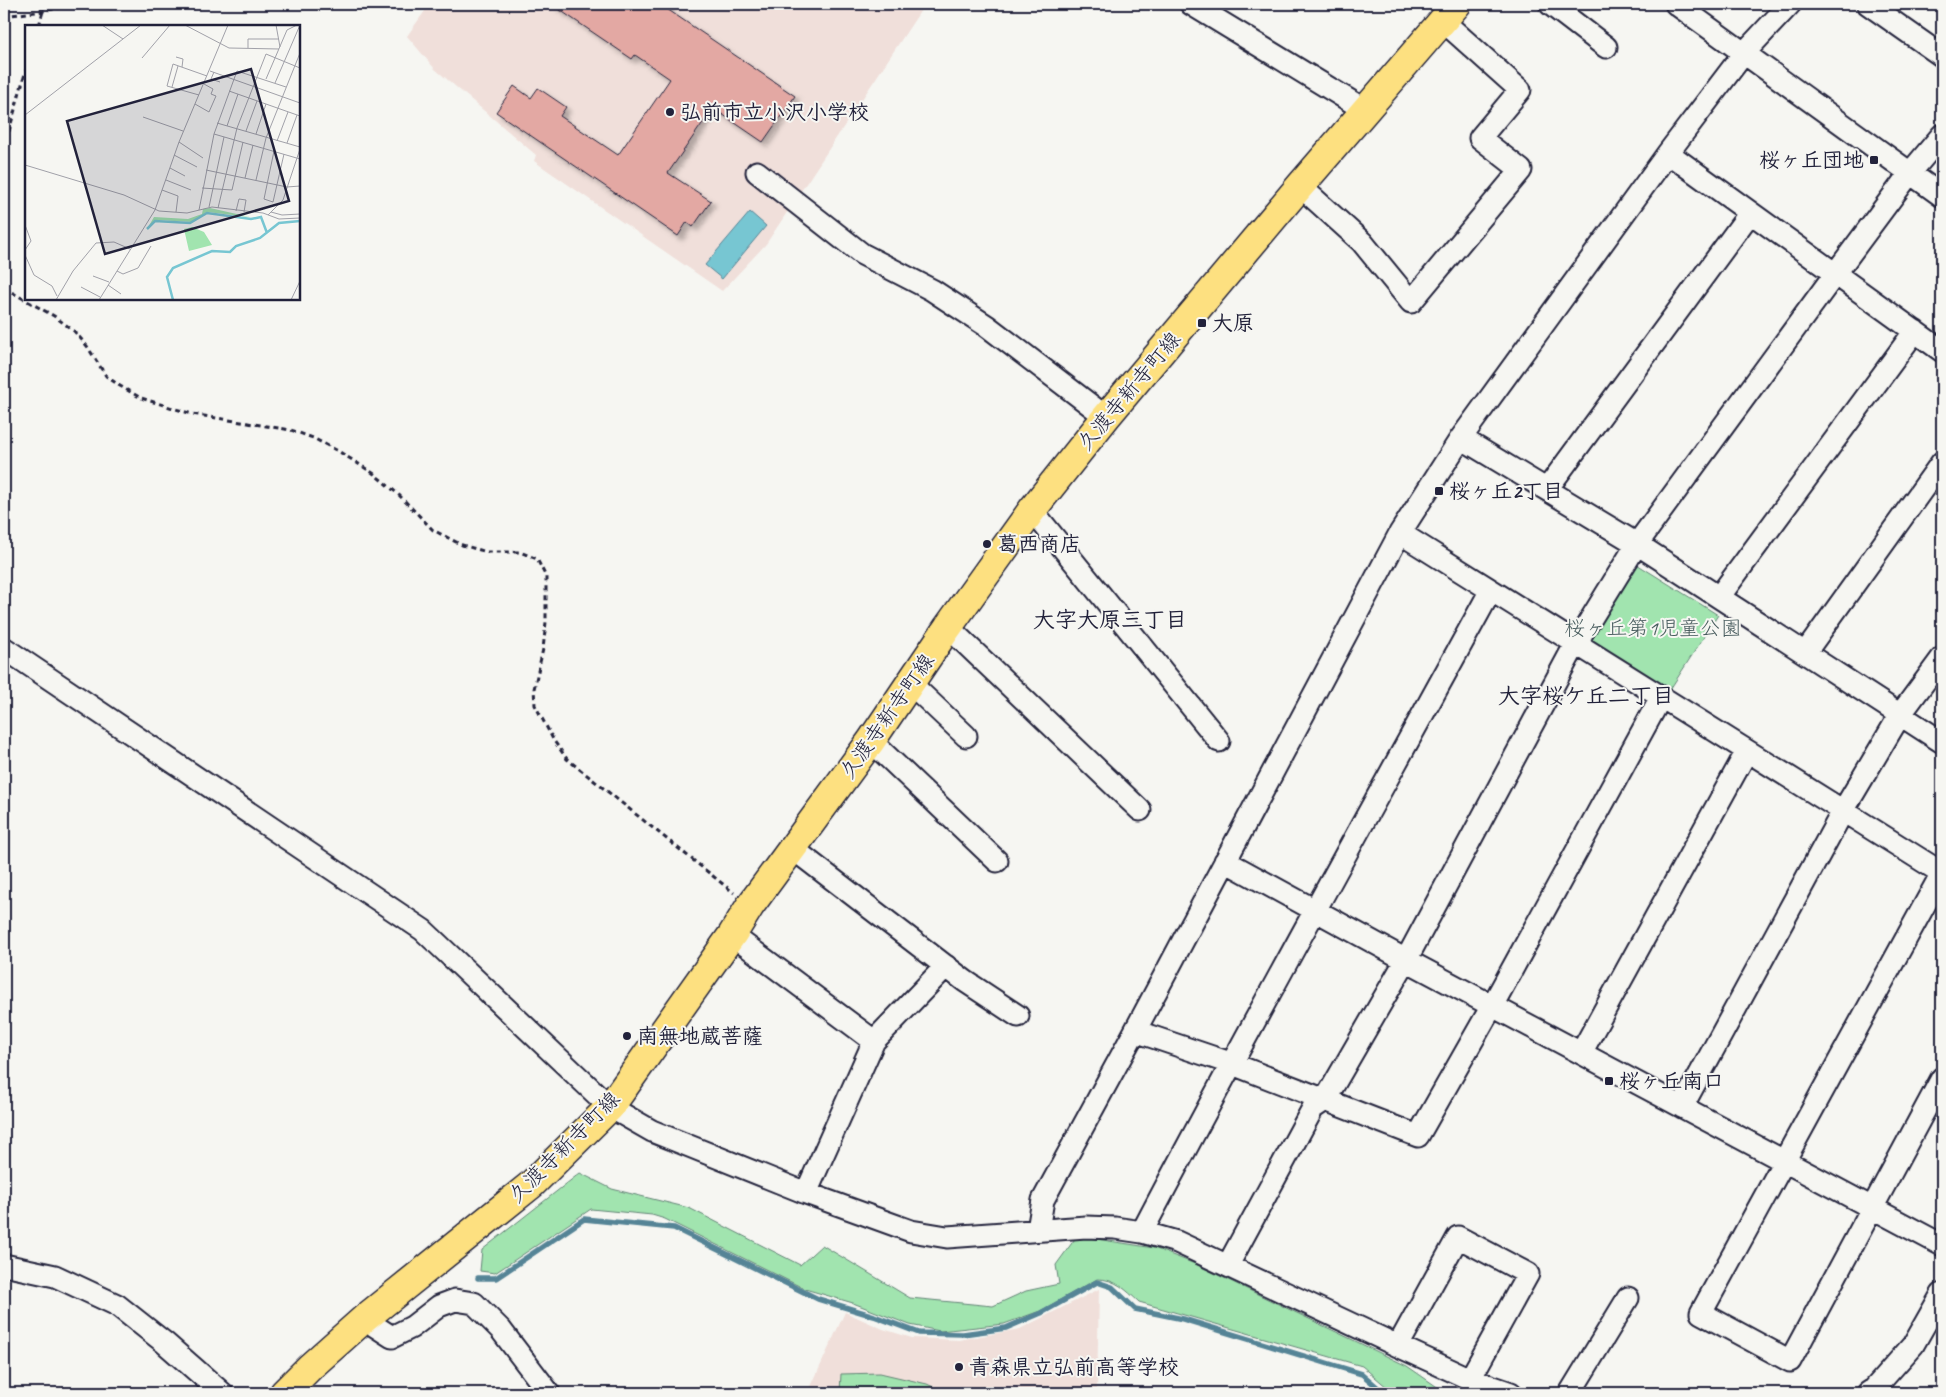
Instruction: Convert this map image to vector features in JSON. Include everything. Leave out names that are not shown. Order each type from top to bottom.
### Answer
[{"type":"main road","name":"久渡寺新寺町線","points":[[284,1393],[364,1319],[532,1184],[610,1107],[732,935],[750,906],[870,741],[948,627],[1032,510],[1106,417],[1300,186],[1450,12]]},
{"type":"street","points":[[1191,4],[1365,110]]},
{"type":"street","points":[[1550,4],[1606,47]]},
{"type":"street","points":[[1676,4],[1942,196]]},
{"type":"street","points":[[1038,1230],[1042,1200],[1135,1031],[1400,533],[1460,438],[1668,153],[1744,53],[1790,4]]},
{"type":"street","points":[[1868,4],[1942,56]]},
{"type":"street","points":[[1300,186],[1362,242],[1411,302],[1521,170],[1480,138],[1520,90],[1450,12]]},
{"type":"street","points":[[1228,1266],[1313,1108],[1325,1100],[1406,960],[1576,643],[1637,544],[1834,274],[1910,173],[1942,135]]},
{"type":"street","points":[[1668,153],[1942,351]]},
{"type":"street","points":[[757,172],[862,254],[932,290],[980,321],[1106,417]]},
{"type":"street","points":[[1547,489],[1750,213]]},
{"type":"street","points":[[1719,597],[1915,331]]},
{"type":"street","points":[[1460,438],[1637,544],[1942,742]]},
{"type":"street","points":[[1805,653],[1942,462]]},
{"type":"street","points":[[1032,510],[1219,741]]},
{"type":"street","points":[[1400,533],[1942,873],[1701,1313],[1790,1360],[1942,1078]]},
{"type":"street","points":[[1142,1232],[1230,1063],[1491,590]]},
{"type":"street","points":[[948,627],[1140,810]]},
{"type":"street","points":[[4,648],[423,930],[610,1107],[652,1131],[806,1193],[911,1230],[947,1237],[1096,1227],[1142,1232],[1177,1242],[1470,1379],[1511,1393]]},
{"type":"street","points":[[1682,1107],[1843,810],[1900,715],[1942,658]]},
{"type":"street","points":[[910,683],[966,736]]},
{"type":"street","points":[[1135,1031],[1230,1063],[1418,1136],[1492,1006],[1661,697]]},
{"type":"street","points":[[870,741],[998,861]]},
{"type":"street","points":[[1581,1053],[1747,750]]},
{"type":"street","points":[[792,848],[946,966],[1018,1016]]},
{"type":"street","points":[[1226,861],[1406,960],[1942,1245]]},
{"type":"street","points":[[732,935],[874,1041]]},
{"type":"street","points":[[806,1193],[874,1041],[946,966]]},
{"type":"street","points":[[1398,1346],[1458,1237],[1528,1274],[1470,1379]]},
{"type":"street","points":[[4,1265],[55,1276],[117,1305],[165,1343],[222,1393]]},
{"type":"street","points":[[1868,1393],[1886,1376],[1913,1345],[1942,1294]]},
{"type":"street","points":[[1570,1393],[1628,1298]]},
{"type":"street","points":[[364,1319],[392,1337],[412,1327],[439,1306],[455,1300],[474,1303],[501,1330],[549,1393]]},
{"type":"path","points":[[39,4],[43,11],[39,25]]},
{"type":"path","points":[[4,16],[78,4]]},
{"type":"path","points":[[4,149],[25,74]]},
{"type":"path","points":[[4,288],[25,300]]},
{"type":"path","points":[[25,300],[54,316],[74,331],[87,346],[106,376],[142,398],[192,414],[291,430],[313,438],[373,473],[398,494],[432,530],[462,545],[487,552],[520,552],[537,559],[546,577],[546,622],[543,650],[534,689],[535,705],[554,741],[567,758],[599,786],[750,906]]},
{"type":"shaded area","name":"弘前市立小沢小学校","points":[[430,4],[925,4],[766,244],[722,291],[534,161],[536,155],[435,69],[407,36]]},
{"type":"shaded area","name":"青森県立弘前高等学校","points":[[1099,1289],[1097,1393],[808,1393],[845,1312],[883,1329],[912,1338],[959,1340],[1020,1329]]},
{"type":"green space","name":"桜ヶ丘第1児童公園","points":[[1635,563],[1718,615],[1669,691],[1587,640]]},
{"type":"green space","points":[[580,1173],[612,1189],[689,1208],[800,1265],[822,1245],[910,1298],[993,1306],[1026,1291],[1059,1284],[1056,1265],[1077,1236],[1154,1248],[1195,1264],[1407,1366],[1446,1393],[1394,1393],[1362,1366],[1139,1302],[1120,1286],[1104,1279],[1097,1279],[1040,1311],[1004,1324],[940,1331],[910,1325],[853,1303],[805,1289],[665,1219],[652,1215],[591,1209],[495,1273],[480,1271],[482,1250]]},
{"type":"green space","points":[[880,1373],[927,1384],[946,1393],[840,1393],[841,1374]]},
{"type":"water","points":[[750,212],[766,226],[722,279],[705,265]]},
{"type":"building","points":[[551,4],[670,4],[667,9],[795,96],[763,142],[713,108],[668,173],[711,201],[693,227],[687,222],[678,236],[496,112],[514,86],[531,98],[538,88],[566,107],[560,116],[618,155],[670,79],[635,55],[632,59]]},
{"type":"waterway","points":[[478,1278],[496,1278],[584,1219],[674,1228],[818,1299],[874,1316],[919,1333],[963,1334],[1006,1328],[1041,1313],[1097,1282],[1112,1287],[1135,1309],[1183,1319],[1362,1374],[1384,1393]]},
{"type":"place","name":"弘前市立小沢小学校","points":[[670,112]]},
{"type":"place","name":"桜ヶ丘団地","points":[[1874,160]]},
{"type":"place","name":"大原","points":[[1202,323]]},
{"type":"place","name":"桜ヶ丘2丁目","points":[[1439,491]]},
{"type":"place","name":"葛西商店","points":[[987,544]]},
{"type":"place","name":"南無地蔵菩薩","points":[[627,1036]]},
{"type":"place","name":"桜ヶ丘南口","points":[[1609,1081]]},
{"type":"place","name":"青森県立弘前高等学校","points":[[959,1367]]},
{"type":"district","name":"大字大原三丁目","points":[[1110,619]]},
{"type":"district","name":"大字桜ケ丘二丁目","points":[[1586,695]]}]
